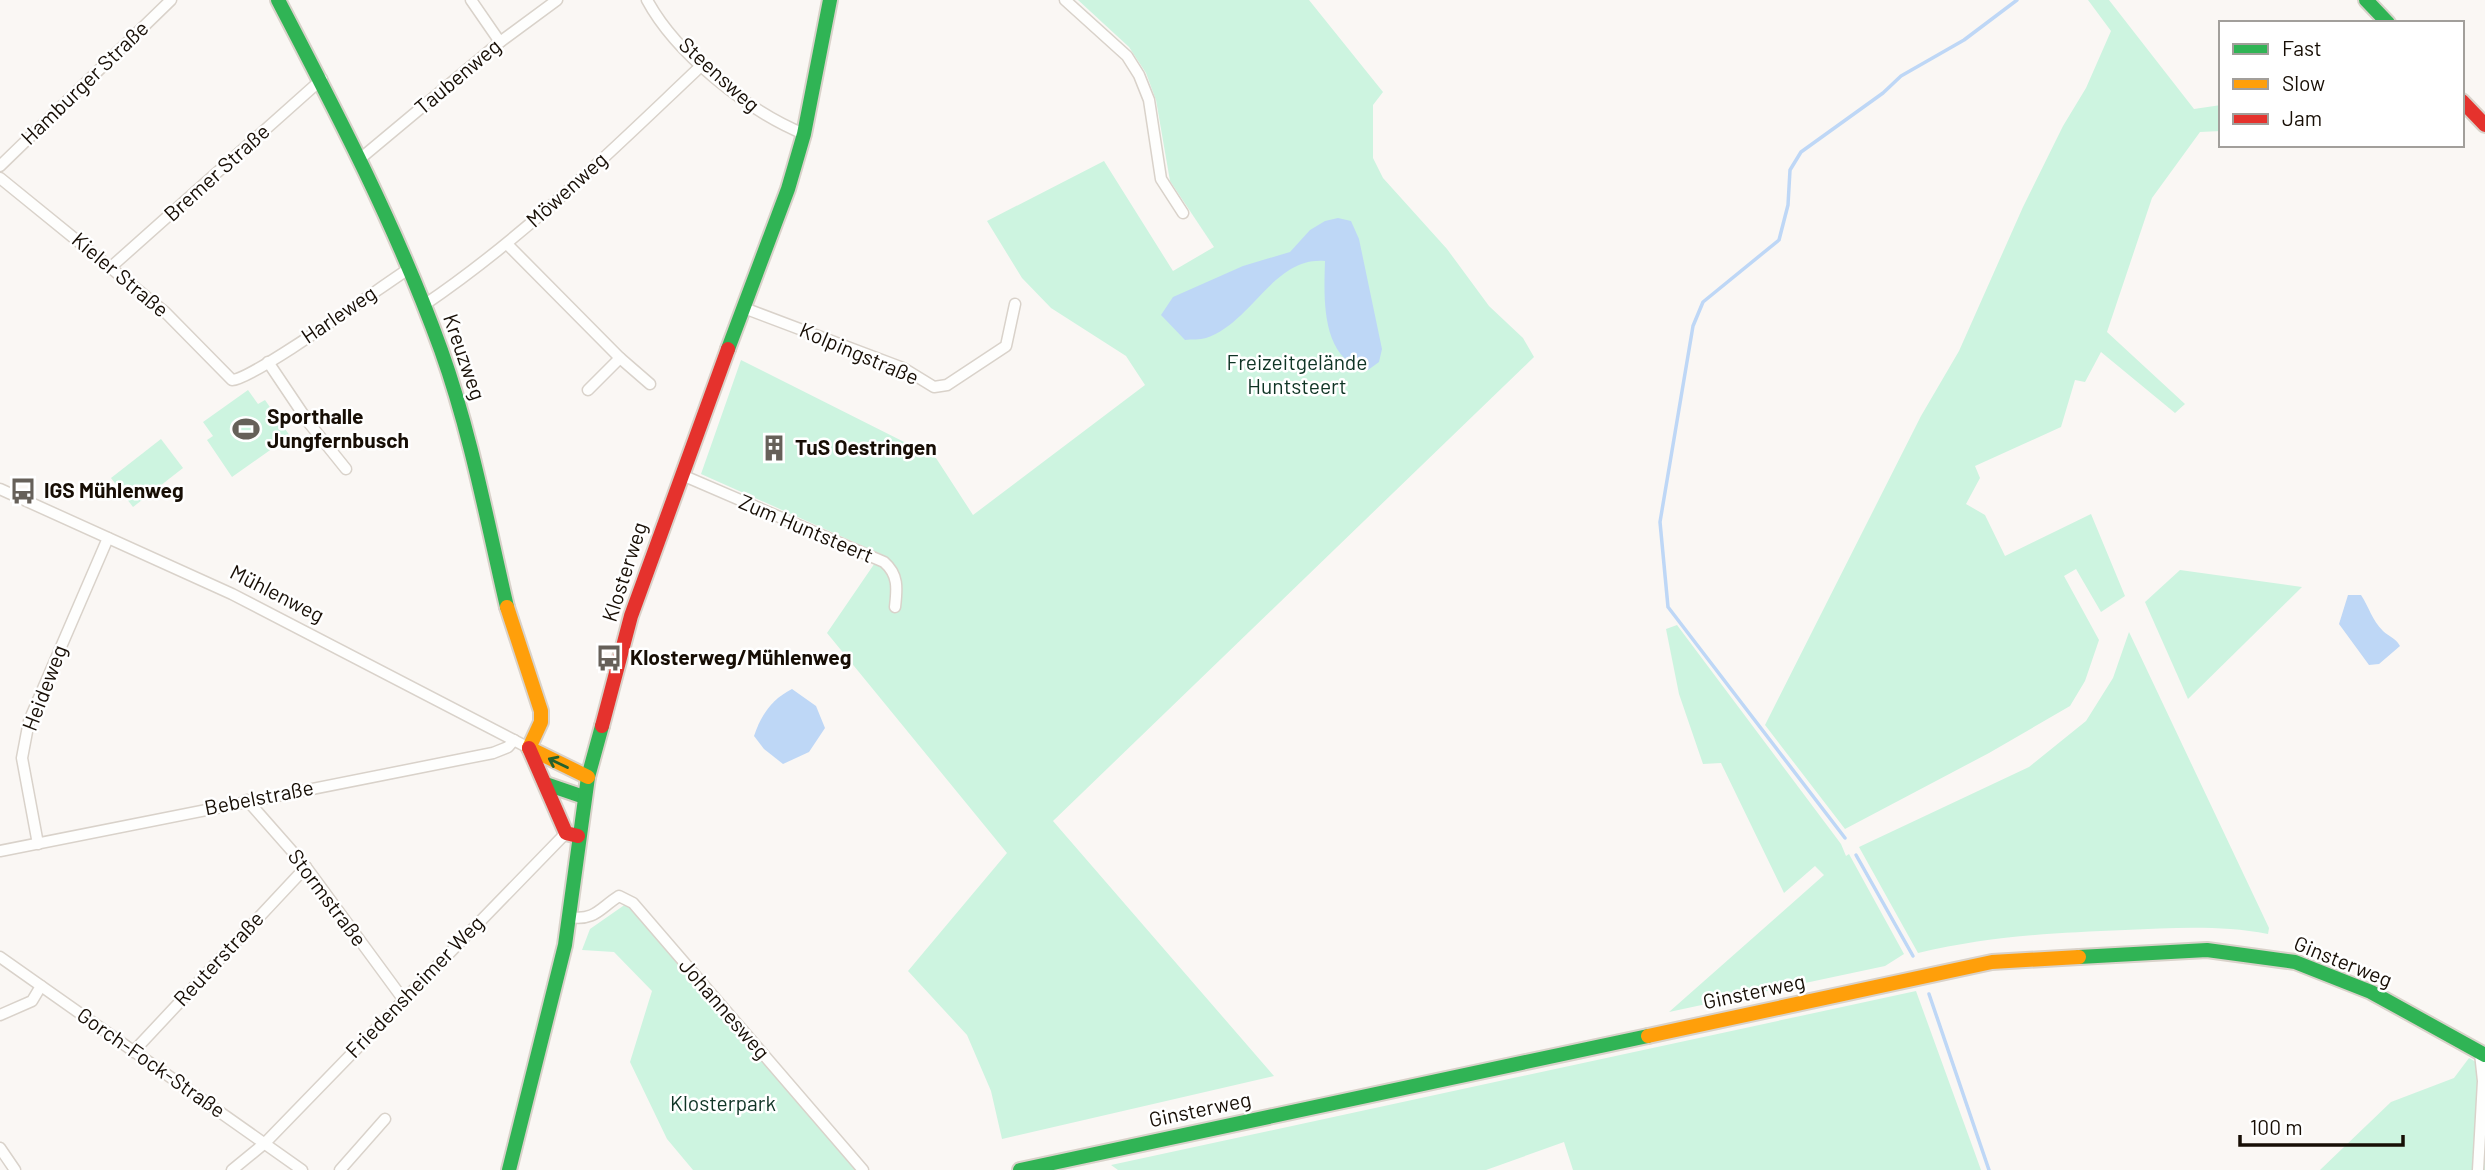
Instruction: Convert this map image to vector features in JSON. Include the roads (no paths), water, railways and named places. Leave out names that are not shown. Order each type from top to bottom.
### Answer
[{"type":"street","name":"Hamburger Straße","points":[[0,166],[171,0]]},
{"type":"street","name":"Kreuzweg","points":[[278,0],[322,79],[361,158],[410,268],[471,444],[507,609],[541,711],[541,722],[529,748]]},
{"type":"street","points":[[471,0],[500,42]]},
{"type":"street","name":"Taubenweg","points":[[361,158],[500,42],[557,0]]},
{"type":"street","name":"Steensweg","points":[[647,0],[702,65],[773,121],[804,134]]},
{"type":"street","name":"Klosterweg","points":[[509,1170],[570,917],[572,834],[631,616],[789,189],[804,134],[830,0]]},
{"type":"street","points":[[1065,0],[1127,56],[1139,75],[1149,100],[1161,179],[1183,213]]},
{"type":"street","points":[[2366,0],[2386,21]]},
{"type":"street","name":"Möwenweg","points":[[424,305],[479,268],[507,244],[702,65]]},
{"type":"street","name":"Bremer Straße","points":[[111,267],[322,79]]},
{"type":"street","points":[[2464,103],[2485,125]]},
{"type":"street","name":"Kieler Straße","points":[[0,178],[165,312],[232,380]]},
{"type":"street","points":[[507,244],[620,358],[650,384]]},
{"type":"street","name":"Harleweg","points":[[232,380],[239,380],[268,362],[410,268]]},
{"type":"street","name":"Kolpingstraße","points":[[744,308],[903,368],[934,387],[947,385],[1006,346],[1015,304]]},
{"type":"street","points":[[588,390],[620,358]]},
{"type":"street","points":[[268,362],[309,423],[345,468]]},
{"type":"street","name":"Zum Huntsteert","points":[[681,475],[884,562],[892,569],[897,584],[895,607]]},
{"type":"street","name":"Mühlenweg","points":[[0,489],[232,594],[588,777]]},
{"type":"street","name":"Heideweg","points":[[38,844],[22,758],[29,721],[108,538]]},
{"type":"street","name":"Bebelstraße","points":[[0,851],[493,752],[508,747],[514,740]]},
{"type":"street","points":[[529,748],[572,834]]},
{"type":"street","points":[[546,784],[584,797]]},
{"type":"street","name":"Stormstraße","points":[[247,800],[306,867],[403,999]]},
{"type":"street","name":"Friedensheimer Weg","points":[[232,1170],[265,1143],[403,999],[572,834]]},
{"type":"street","name":"Reuterstraße","points":[[133,1052],[306,867]]},
{"type":"street","name":"Johannesweg","points":[[570,917],[585,919],[593,916],[619,896],[634,903],[863,1170]]},
{"type":"street","name":"Ginsterweg","points":[[1020,1170],[1992,962],[2207,950],[2295,962],[2371,992],[2482,1054]]},
{"type":"street","name":"Gorch-Fock-Straße","points":[[0,957],[302,1170]]},
{"type":"street","points":[[0,1014],[32,1000],[41,986]]},
{"type":"street","points":[[2478,1170],[2482,1054]]},
{"type":"street","points":[[340,1170],[385,1119]]},
{"type":"street","points":[[0,1148],[15,1170]]},
{"type":"water","points":[[1338,218],[1351,221],[1359,239],[1382,349],[1379,362],[1368,370],[1352,364],[1341,354],[1333,341],[1326,309],[1325,261],[1307,262],[1291,269],[1277,279],[1237,319],[1206,338],[1185,340],[1161,315],[1173,297],[1243,266],[1290,252],[1310,230],[1325,221]]},
{"type":"water","points":[[2348,595],[2361,595],[2379,627],[2400,646],[2379,664],[2369,665],[2339,624]]},
{"type":"water","points":[[792,689],[816,706],[825,728],[809,752],[783,764],[764,749],[754,736],[768,708]]},
{"type":"waterway","points":[[1845,838],[1668,607],[1660,522],[1693,326],[1703,302],[1779,240],[1788,205],[1790,170],[1801,152],[1883,93],[1901,76],[1964,40],[2017,0]]},
{"type":"waterway","points":[[1856,855],[1913,956]]},
{"type":"waterway","points":[[1929,994],[1989,1170]]},
{"type":"place","name":"Sporthalle Jungfernbusch","points":[[246,429]]},
{"type":"place","name":"TuS Oestringen","points":[[774,448]]},
{"type":"place","name":"IGS Mühlenweg","points":[[23,491]]},
{"type":"place","name":"Klosterweg/Mühlenweg","points":[[609,658]]},
{"type":"park label","name":"Freizeitgelände Huntsteert","points":[[1297,375]]},
{"type":"park label","name":"Klosterpark","points":[[723,1104]]}]
